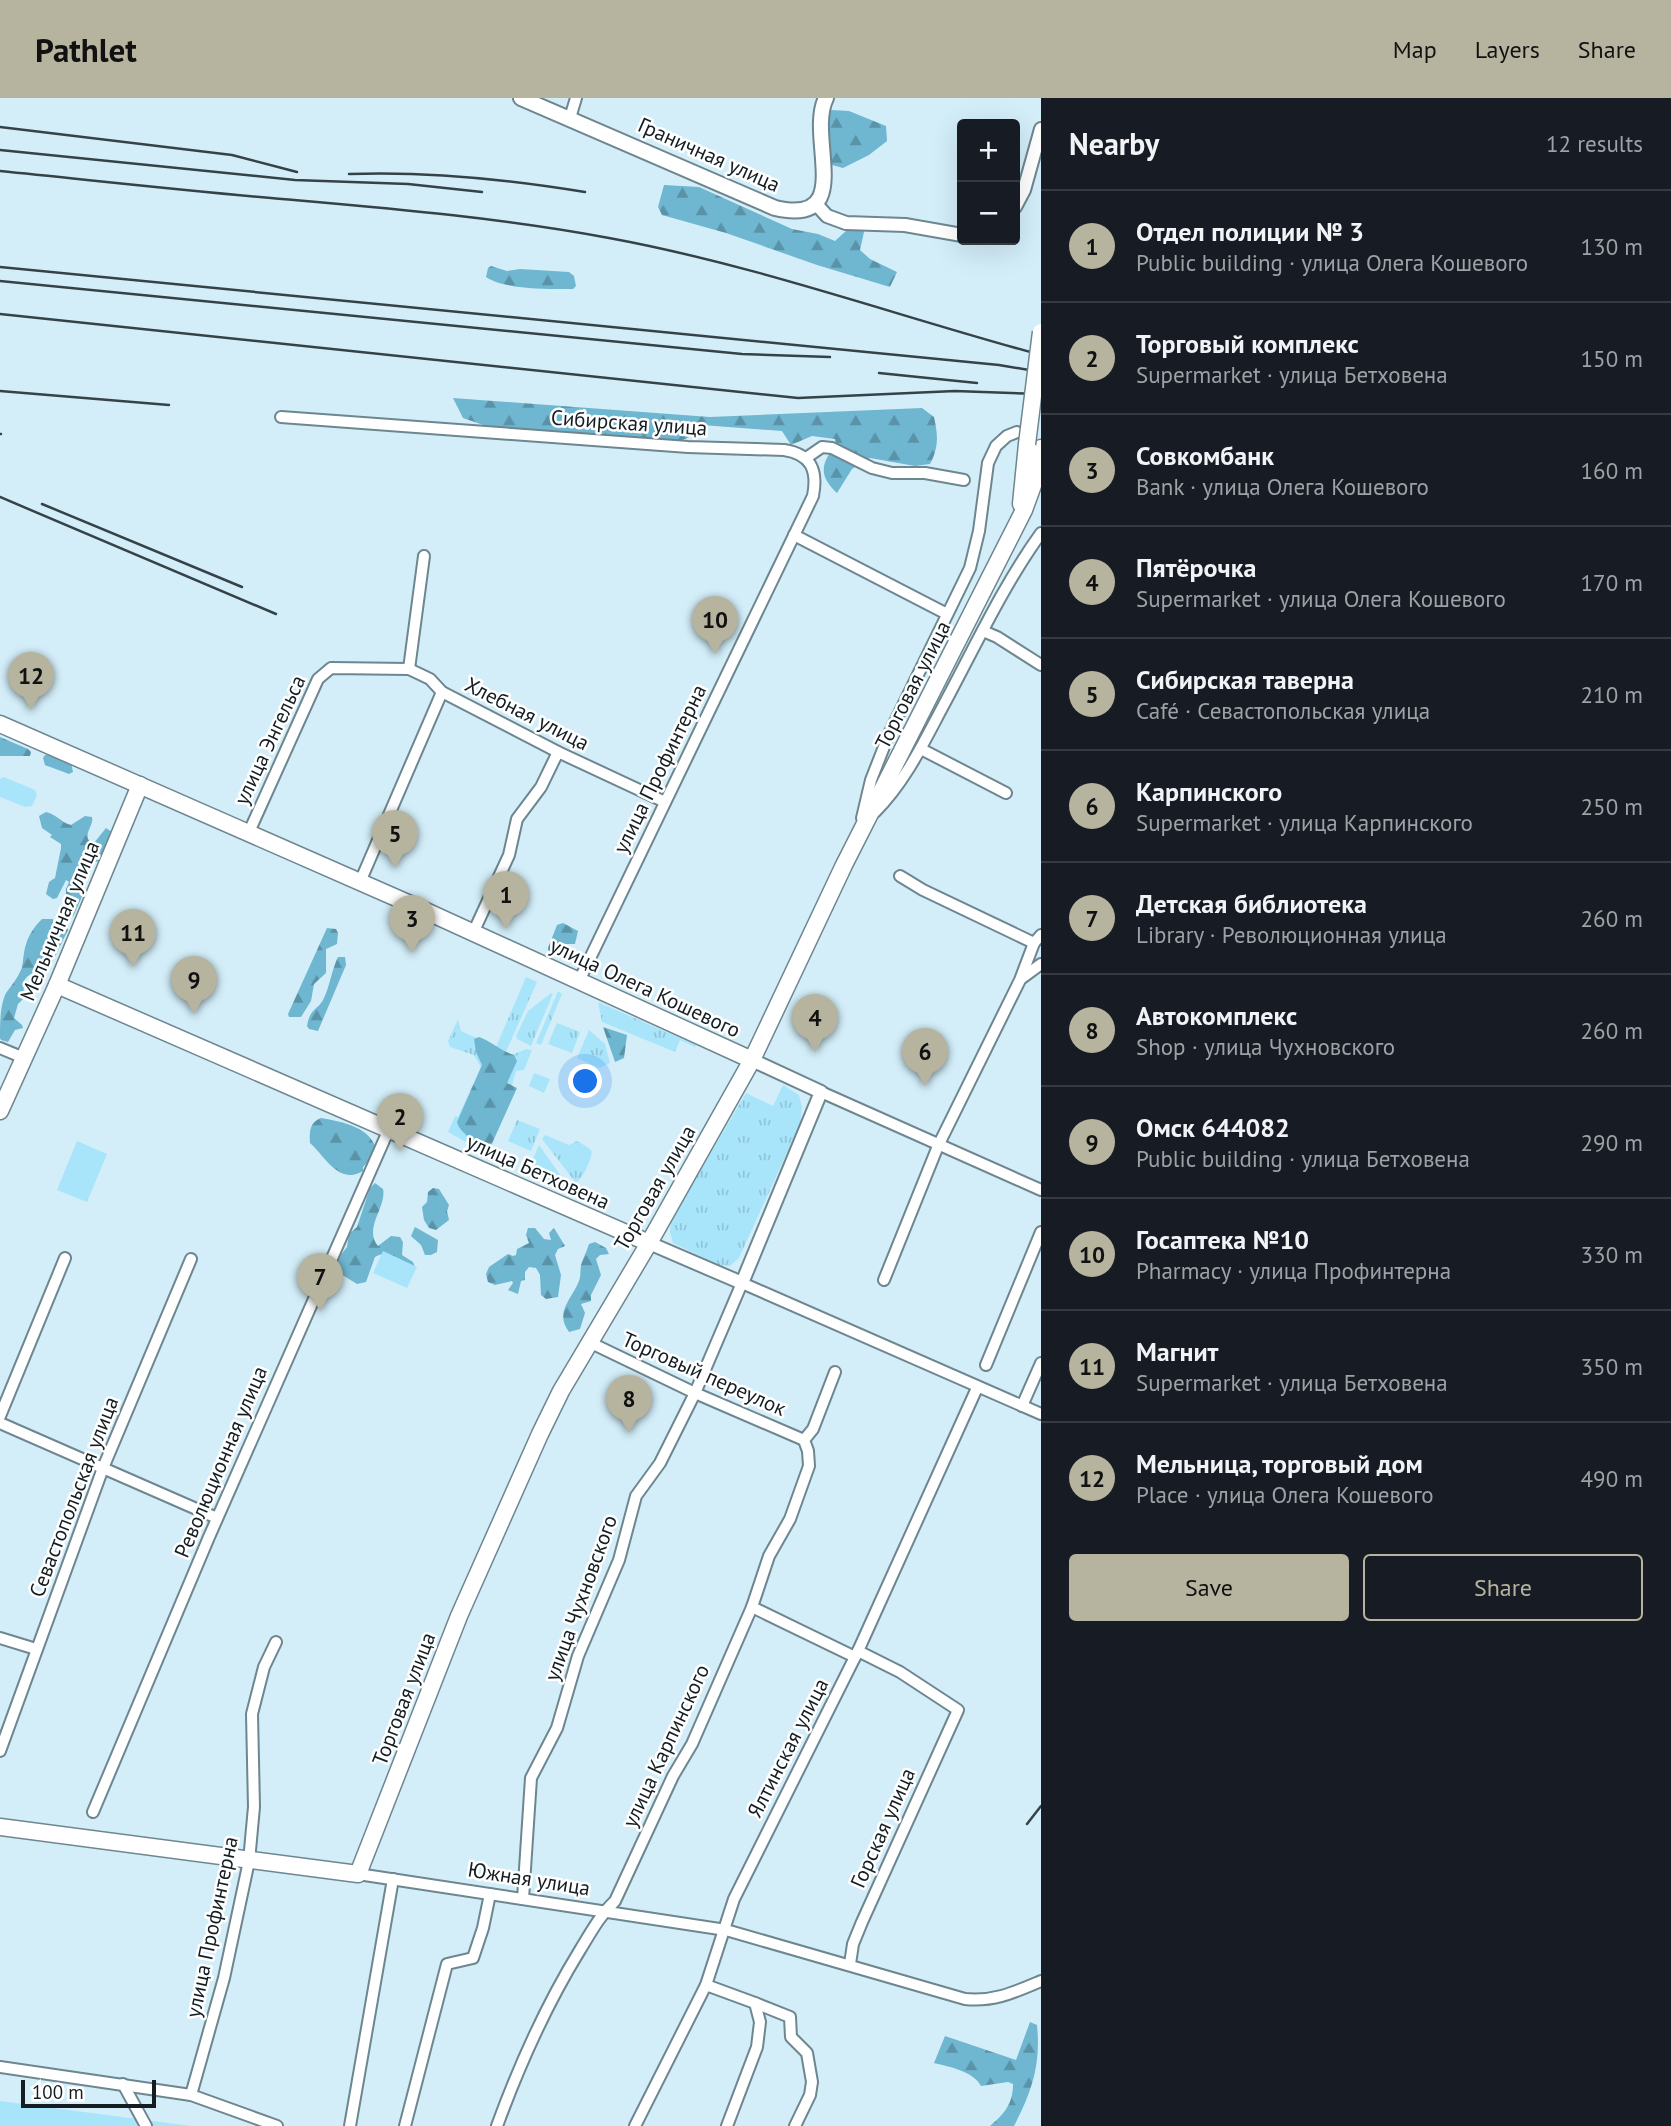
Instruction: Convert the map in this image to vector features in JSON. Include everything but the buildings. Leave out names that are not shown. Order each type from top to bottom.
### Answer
[{"type":"main road","name":"Граничная улица","points":[[521,98],[775,208],[792,212],[816,204]]},
{"type":"main road","points":[[816,204],[825,182],[820,115],[826,98]]},
{"type":"main road","name":"Торговая улица","points":[[358,1874],[459,1616],[540,1434],[589,1342],[649,1243],[752,1060],[850,856],[1012,534],[1021,504],[1041,332]]},
{"type":"main road","name":"улица Олега Кошевого","points":[[0,724],[249,832],[752,1060]]},
{"type":"main road","name":"Мельничная улица","points":[[0,1111],[57,985],[140,785]]},
{"type":"main road","name":"улица Бетховена","points":[[57,985],[649,1243]]},
{"type":"main road","name":"Южная улица","points":[[0,1827],[358,1874]]},
{"type":"street","points":[[570,118],[576,98]]},
{"type":"street","points":[[1020,198],[1041,129]]},
{"type":"street","points":[[816,204],[827,216],[846,223],[897,224],[957,234]]},
{"type":"street","name":"Сибирская улица","points":[[281,417],[675,446],[783,450],[806,458],[822,447],[832,448],[849,458],[882,470],[925,473],[964,480]]},
{"type":"street","points":[[850,856],[871,780],[884,746],[970,568],[988,463],[996,446],[1007,436],[1029,441]]},
{"type":"street","name":"улица Профинтерна","points":[[579,981],[813,496],[816,483],[806,458]]},
{"type":"street","points":[[869,818],[892,794],[921,749],[983,631],[1041,533]]},
{"type":"street","points":[[794,536],[947,614]]},
{"type":"street","points":[[409,669],[424,556]]},
{"type":"street","points":[[983,631],[1041,665]]},
{"type":"street","name":"улица Энгельса","points":[[249,832],[318,679],[331,668],[409,669]]},
{"type":"street","name":"Хлебная улица","points":[[409,669],[430,679],[442,692],[665,802]]},
{"type":"street","points":[[360,882],[442,692]]},
{"type":"street","points":[[921,749],[1006,793]]},
{"type":"street","points":[[473,933],[509,856],[517,819],[541,787],[558,751]]},
{"type":"street","points":[[884,1280],[938,1146],[1020,980],[1037,939],[923,890],[900,876]]},
{"type":"street","points":[[1020,980],[1041,964]]},
{"type":"street","points":[[0,1048],[24,1058]]},
{"type":"street","name":"улица Олега Кошевого","points":[[752,1060],[938,1146],[1041,1190]]},
{"type":"street","name":"улица Чухновского","points":[[523,1899],[531,1778],[557,1728],[578,1656],[619,1560],[636,1496],[660,1463],[695,1393],[821,1093]]},
{"type":"street","name":"Революционная улица","points":[[93,1812],[217,1518],[388,1129]]},
{"type":"street","points":[[986,1365],[1041,1233]]},
{"type":"street","name":"улица Бетховена","points":[[649,1243],[1041,1415]]},
{"type":"street","points":[[0,1416],[65,1258]]},
{"type":"street","name":"Севастопольская улица","points":[[0,1751],[103,1468],[191,1259]]},
{"type":"street","name":"Торговый переулок","points":[[589,1342],[695,1393],[804,1440]]},
{"type":"street","points":[[1022,1406],[1041,1363]]},
{"type":"street","points":[[804,1440],[813,1429],[835,1372]]},
{"type":"street","name":"Ялтинская улица","points":[[635,2126],[706,1984],[726,1930],[734,1899],[857,1654],[976,1388]]},
{"type":"street","points":[[0,1423],[217,1518]]},
{"type":"street","name":"улица Карпинского","points":[[497,2126],[521,2060],[562,1979],[603,1912],[615,1901],[673,1776],[692,1744],[752,1607],[769,1556],[790,1519],[809,1466],[804,1440]]},
{"type":"street","points":[[752,1607],[857,1654]]},
{"type":"street","points":[[0,1638],[36,1648]]},
{"type":"street","name":"улица Профинтерна","points":[[191,2095],[225,1978],[249,1861],[254,1807],[252,1714],[264,1667],[276,1642]]},
{"type":"street","name":"Горская улица","points":[[850,1964],[853,1944],[862,1922],[958,1710],[900,1672],[857,1654]]},
{"type":"street","name":"Южная улица","points":[[358,1874],[726,1930],[983,2001],[997,1999],[1041,1981]]},
{"type":"street","points":[[350,2126],[393,1880]]},
{"type":"street","points":[[405,2126],[447,1964],[473,1958],[490,1894]]},
{"type":"street","points":[[706,1984],[790,2017],[791,2037],[807,2053],[812,2082],[810,2095],[795,2126]]},
{"type":"street","points":[[727,2126],[757,2047],[760,2022],[755,2003]]},
{"type":"street","points":[[0,2067],[191,2095],[277,2126]]},
{"type":"street","points":[[123,2084],[146,2126]]},
{"type":"green space","points":[[831,110],[849,111],[886,126],[887,141],[869,155],[843,168],[832,165],[824,130]]},
{"type":"green space","points":[[664,185],[699,187],[792,229],[818,234],[835,241],[848,229],[860,228],[864,232],[860,250],[870,259],[897,272],[890,287],[726,233],[662,215],[658,207]]},
{"type":"green space","points":[[491,266],[507,271],[520,269],[569,272],[574,276],[576,286],[573,289],[552,289],[504,284],[486,277]]},
{"type":"green space","points":[[453,398],[710,417],[922,408],[934,417],[937,441],[930,464],[915,466],[870,458],[852,469],[837,493],[824,475],[827,458],[836,444],[835,439],[812,436],[791,445],[782,431],[702,425],[688,438],[678,441],[486,426],[463,418]]},
{"type":"green space","points":[[0,737],[28,749],[30,756],[0,756]]},
{"type":"green space","points":[[45,755],[57,755],[71,762],[73,772],[69,774],[45,765]]},
{"type":"green space","points":[[4,777],[35,790],[37,795],[32,806],[25,807],[0,797],[0,779]]},
{"type":"green space","points":[[46,812],[71,825],[85,816],[92,817],[88,836],[90,842],[94,843],[106,828],[112,832],[100,861],[81,865],[80,876],[85,890],[73,917],[66,912],[66,889],[69,882],[66,880],[57,898],[53,899],[46,894],[49,882],[55,878],[61,844],[42,828],[39,816]]},
{"type":"green space","points":[[42,919],[53,919],[46,956],[52,954],[61,924],[65,923],[68,930],[51,965],[25,979],[24,998],[18,1004],[14,1018],[23,1028],[15,1030],[8,1042],[1,1040],[0,1021],[4,998],[21,970],[32,930]]},
{"type":"green space","points":[[563,923],[578,931],[575,944],[563,944],[553,956],[548,948],[557,925]]},
{"type":"green space","points":[[327,928],[336,929],[338,933],[337,944],[326,949],[326,973],[314,984],[311,1001],[301,1017],[289,1017],[288,1014]]},
{"type":"green space","points":[[338,957],[345,957],[346,965],[318,1031],[309,1029],[308,1020],[324,998]]},
{"type":"green space","points":[[526,977],[537,982],[466,1142],[448,1132],[455,1116],[458,1117],[481,1067],[474,1055],[450,1047],[448,1041],[458,1019],[461,1031],[496,1047]]},
{"type":"green space","points":[[558,991],[562,994],[541,1045],[536,1043]]},
{"type":"green space","points":[[553,994],[531,1046],[517,1039],[528,1011]]},
{"type":"green space","points":[[598,1002],[696,1045],[695,1047],[680,1040],[675,1052],[602,1022]]},
{"type":"green space","points":[[557,1023],[580,1032],[572,1053],[548,1044]]},
{"type":"green space","points":[[603,1027],[627,1035],[624,1058],[615,1062]]},
{"type":"green space","points":[[589,1030],[605,1044],[610,1063],[599,1068],[577,1058]]},
{"type":"green space","points":[[479,1037],[514,1055],[517,1061],[507,1083],[517,1088],[490,1148],[484,1150],[472,1146],[457,1122],[482,1065],[474,1039]]},
{"type":"green space","points":[[526,1049],[532,1050],[524,1070],[516,1071],[505,1108],[508,1057]]},
{"type":"green space","points":[[534,1073],[550,1079],[544,1093],[529,1086]]},
{"type":"green space","points":[[783,1085],[799,1095],[802,1107],[800,1124],[739,1258],[730,1266],[719,1265],[673,1243],[671,1221],[746,1093],[773,1106]]},
{"type":"green space","points":[[321,1118],[355,1127],[369,1137],[377,1152],[363,1167],[363,1171],[354,1175],[339,1172],[310,1143],[311,1128],[314,1122]]},
{"type":"green space","points":[[517,1120],[540,1129],[531,1151],[508,1141]]},
{"type":"green space","points":[[545,1135],[569,1145],[577,1141],[592,1152],[586,1169],[576,1183],[542,1139]]},
{"type":"green space","points":[[77,1141],[107,1154],[87,1202],[57,1190]]},
{"type":"green space","points":[[539,1145],[569,1187],[568,1190],[543,1178],[532,1168]]},
{"type":"green space","points":[[375,1183],[383,1189],[383,1196],[374,1225],[374,1239],[378,1246],[391,1236],[400,1237],[403,1242],[402,1255],[413,1262],[415,1267],[413,1269],[390,1255],[380,1255],[375,1257],[366,1282],[357,1284],[336,1271],[336,1261],[347,1247],[349,1234],[357,1227],[370,1188]]},
{"type":"green space","points":[[433,1188],[439,1189],[449,1205],[449,1220],[436,1230],[429,1228],[424,1220],[422,1207],[427,1202],[428,1192]]},
{"type":"green space","points":[[415,1227],[438,1240],[437,1252],[425,1255],[421,1245],[411,1236]]},
{"type":"green space","points":[[528,1228],[535,1228],[544,1239],[551,1240],[549,1233],[554,1228],[565,1246],[558,1249],[555,1255],[561,1275],[558,1297],[546,1299],[541,1295],[540,1275],[536,1268],[529,1267],[525,1272],[525,1280],[521,1281],[518,1294],[508,1290],[512,1281],[495,1285],[488,1282],[486,1274],[489,1267],[508,1254],[516,1255],[517,1249],[529,1243],[526,1235]]},
{"type":"green space","points":[[595,1242],[606,1248],[609,1254],[600,1255],[596,1259],[601,1275],[591,1295],[591,1301],[581,1304],[585,1313],[580,1329],[569,1332],[563,1318],[564,1312],[579,1281],[581,1265],[589,1244]]},
{"type":"green space","points":[[383,1251],[417,1267],[407,1288],[373,1273]]},
{"type":"green space","points":[[1030,2022],[1037,2025],[1038,2053],[1026,2101],[1014,2126],[990,2126],[1007,2108],[1013,2084],[1008,2082],[981,2086],[967,2073],[934,2063],[945,2036],[1016,2060]]},
{"type":"green space","points":[[0,2101],[191,2126],[0,2126]]},
{"type":"railway","points":[[0,127],[232,155],[297,172]]},
{"type":"railway","points":[[0,150],[295,180],[408,184],[482,192]]},
{"type":"railway","points":[[0,171],[440,214],[609,238],[718,262],[1041,355]]},
{"type":"railway","points":[[349,174],[467,177],[585,192]]},
{"type":"railway","points":[[0,267],[999,365],[1041,372]]},
{"type":"railway","points":[[0,281],[742,354],[830,357]]},
{"type":"railway","points":[[0,314],[798,398],[955,391],[1041,394]]},
{"type":"railway","points":[[879,373],[977,383]]},
{"type":"railway","points":[[0,391],[169,405]]},
{"type":"railway","points":[[0,497],[276,614]]},
{"type":"railway","points":[[42,504],[242,587]]},
{"type":"railway","points":[[1027,1824],[1041,1806]]},
{"type":"place","name":"Госаптека №10","points":[[715,654]]},
{"type":"place","name":"Мельница, торговый дом","points":[[31,710]]},
{"type":"place","name":"Сибирская таверна","points":[[395,868]]},
{"type":"place","name":"Отдел полиции № 3","points":[[506,929]]},
{"type":"place","name":"Совкомбанк","points":[[412,953]]},
{"type":"place","name":"Магнит","points":[[133,967]]},
{"type":"place","name":"Омск 644082","points":[[194,1014]]},
{"type":"place","name":"Пятёрочка","points":[[815,1052]]},
{"type":"place","name":"Карпинского","points":[[925,1086]]},
{"type":"place","name":"Торговый комплекс","points":[[400,1151]]},
{"type":"place","name":"Детская библиотека","points":[[320,1311]]},
{"type":"place","name":"Автокомплекс","points":[[629,1433]]}]
